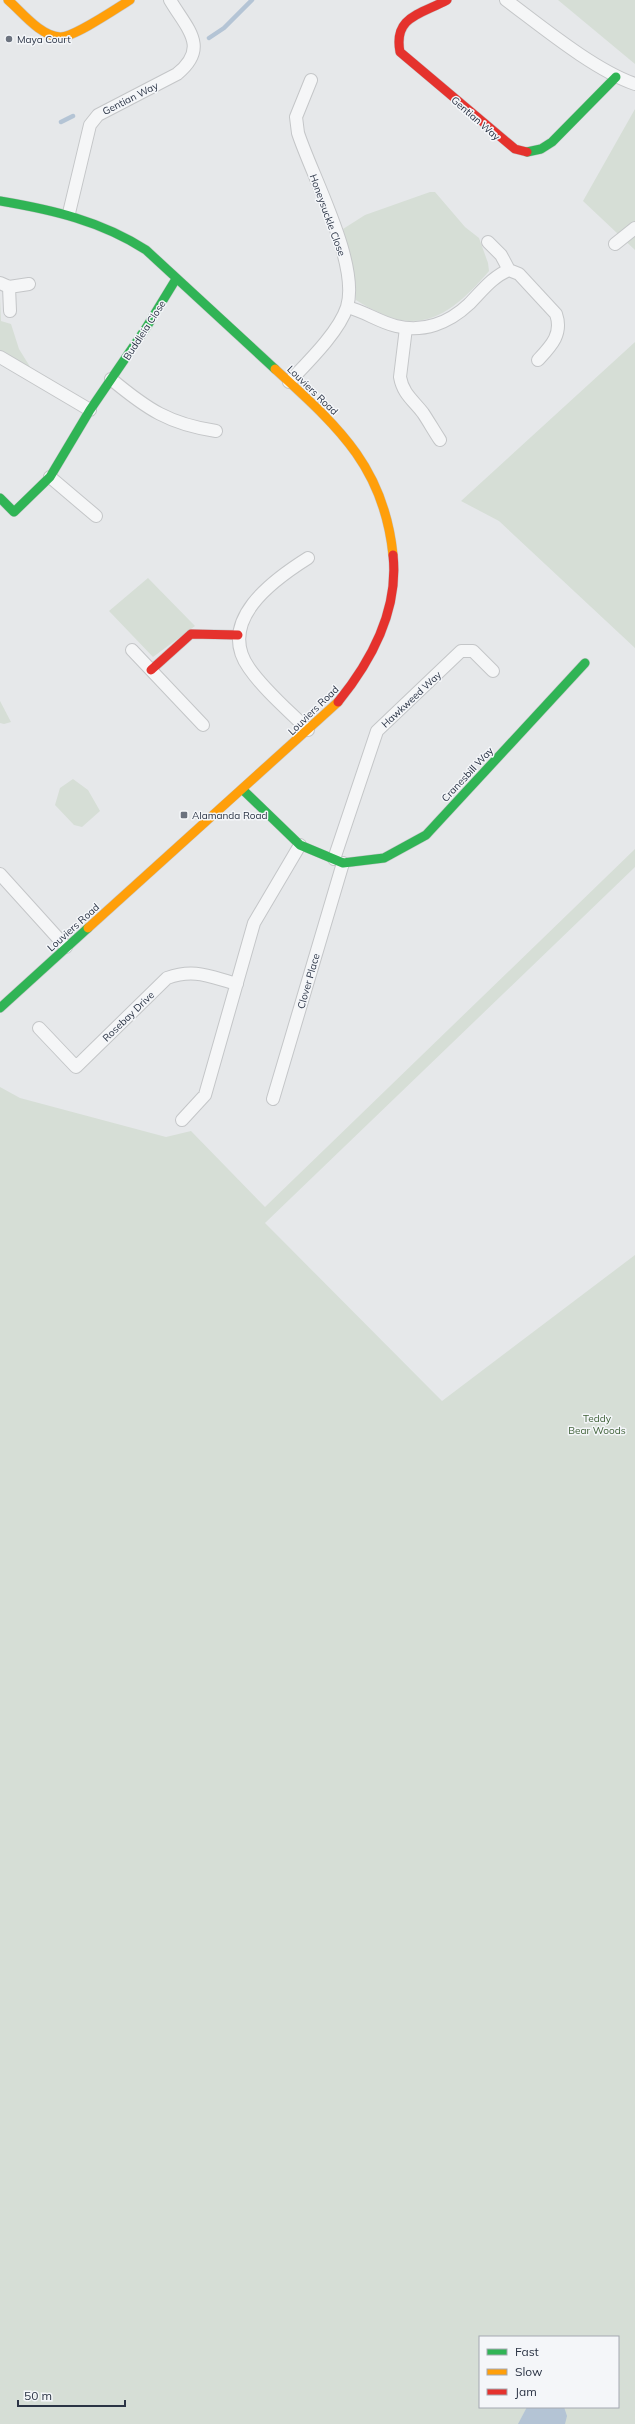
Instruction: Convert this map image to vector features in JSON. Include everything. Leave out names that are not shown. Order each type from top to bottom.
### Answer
[{"type":"street","points":[[8,0],[41,30],[60,37],[77,31],[130,0]]},
{"type":"street","name":"Gentian Way","points":[[69,213],[90,125],[98,115],[176,74],[188,65],[194,56],[195,45],[170,0]]},
{"type":"street","name":"Gentian Way","points":[[447,0],[404,21],[397,35],[400,52],[515,149],[534,152],[543,149],[616,77]]},
{"type":"street","points":[[506,0],[552,34],[616,77],[635,84]]},
{"type":"street","name":"Honeysuckle Close","points":[[289,382],[329,335],[347,307],[349,288],[341,249],[298,133],[296,118],[311,80]]},
{"type":"street","name":"Louviers Road","points":[[0,201],[69,213],[127,237],[146,250],[289,382],[351,445],[374,479],[388,522],[394,550],[391,603],[383,633],[371,660],[344,696],[244,790],[66,946],[0,1008]]},
{"type":"street","points":[[615,244],[635,228]]},
{"type":"street","points":[[488,242],[501,255],[509,270],[519,274],[556,314],[559,322],[555,340],[538,360]]},
{"type":"street","points":[[347,307],[395,326],[406,328],[427,328],[444,322],[462,311],[497,277],[509,270]]},
{"type":"street","name":"Buddleia Close","points":[[0,498],[14,512],[50,477],[90,410],[146,328],[176,279]]},
{"type":"street","points":[[10,311],[4,285],[29,284]]},
{"type":"street","points":[[406,328],[400,377],[403,391],[422,412],[440,440]]},
{"type":"street","points":[[0,357],[90,410]]},
{"type":"street","points":[[111,379],[138,402],[160,414],[189,427],[216,431]]},
{"type":"street","points":[[50,477],[96,516]]},
{"type":"street","points":[[308,558],[282,575],[249,608],[242,620],[238,636],[240,651],[248,667],[308,730]]},
{"type":"street","points":[[151,670],[191,634],[238,636]]},
{"type":"street","points":[[132,650],[203,725]]},
{"type":"street","name":"Hawkweed Way","points":[[338,861],[377,731],[462,651],[473,651],[493,671]]},
{"type":"street","name":"Cranesbill Way","points":[[338,861],[384,858],[426,835],[585,663]]},
{"type":"street","points":[[244,790],[300,846],[338,861]]},
{"type":"street","points":[[182,1120],[206,1095],[254,923],[300,846]]},
{"type":"street","name":"Clover Place","points":[[273,1099],[338,861]]},
{"type":"street","points":[[0,874],[66,946]]},
{"type":"street","name":"Rosebay Drive","points":[[39,1028],[76,1067],[167,978],[182,973],[192,972],[237,984]]},
{"type":"green space","points":[[558,0],[635,0],[635,64]]},
{"type":"green space","points":[[635,109],[635,250],[583,201]]},
{"type":"green space","points":[[430,192],[435,192],[465,227],[479,238],[488,263],[489,271],[466,296],[441,314],[427,319],[413,321],[397,319],[380,313],[356,300],[350,256],[343,229],[365,215]]},
{"type":"green space","points":[[0,297],[1,321],[11,324],[19,349],[32,370],[0,350]]},
{"type":"green space","points":[[635,342],[635,648],[499,521],[461,501]]},
{"type":"green space","points":[[148,578],[195,626],[153,657],[109,611]]},
{"type":"green space","points":[[0,701],[11,722],[4,724],[0,723]]},
{"type":"green space","points":[[73,779],[88,790],[100,811],[82,827],[74,825],[55,805],[60,788]]},
{"type":"green space","name":"Teddy Bear Woods","points":[[635,849],[635,867],[265,1223],[442,1401],[635,1255],[635,2424],[0,2424],[0,1087],[20,1098],[166,1137],[191,1131],[265,1207]]},
{"type":"water","points":[[526,2408],[564,2408],[567,2416],[565,2424],[518,2424]]},
{"type":"waterway","points":[[209,38],[224,28],[252,0]]},
{"type":"waterway","points":[[61,122],[73,116]]},
{"type":"traffic: fast","points":[[527,152],[541,149],[552,142],[616,77]]},
{"type":"traffic: fast","points":[[0,201],[39,208],[94,224],[112,231],[146,250],[275,369]]},
{"type":"traffic: fast","points":[[0,498],[14,512],[50,477],[90,410],[146,328],[176,279]]},
{"type":"traffic: fast","points":[[243,790],[300,845],[343,863],[384,858],[426,835],[585,663]]},
{"type":"traffic: fast","points":[[0,1008],[88,928]]},
{"type":"traffic: slow","points":[[8,0],[38,28],[53,36],[60,37],[75,33],[130,0]]},
{"type":"traffic: slow","points":[[275,369],[337,429],[354,450],[368,472],[379,496],[388,524],[393,555]]},
{"type":"traffic: slow","points":[[88,928],[338,702]]},
{"type":"traffic: jam","points":[[447,0],[419,13],[405,23],[399,40],[400,52],[515,149],[527,152]]},
{"type":"traffic: jam","points":[[338,702],[362,669],[372,652],[387,615],[392,595],[394,575],[393,555]]},
{"type":"traffic: jam","points":[[151,670],[191,634],[238,635]]},
{"type":"place","name":"Maya Court","points":[[9,39]]},
{"type":"place","name":"Alamanda Road","points":[[184,815]]}]
